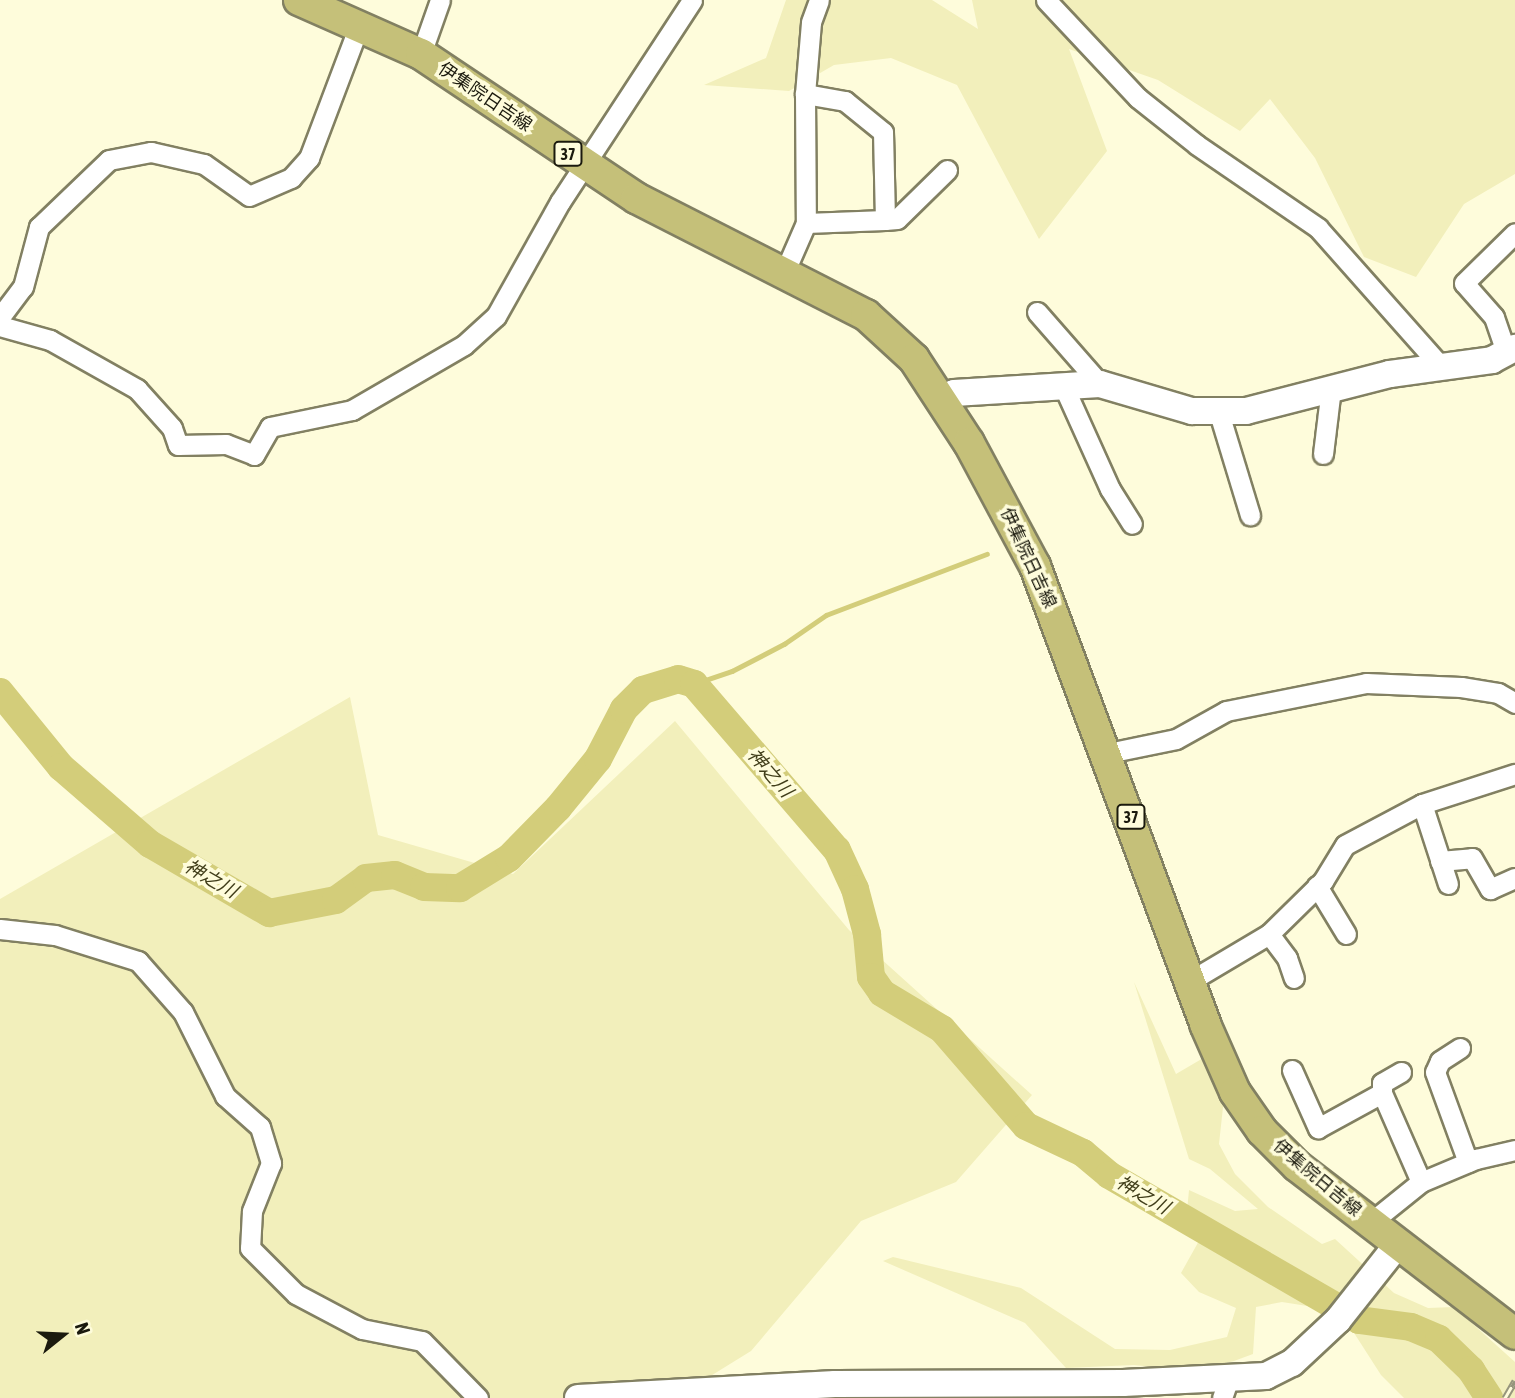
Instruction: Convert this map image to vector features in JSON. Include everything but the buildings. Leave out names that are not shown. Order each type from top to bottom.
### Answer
[{"type":"main road","name":"伊集院日吉線","points":[[299,0],[360,23],[421,54],[476,87],[584,167],[687,228],[785,271],[866,315],[896,340],[941,400],[1035,566],[1108,753],[1221,1063],[1262,1131],[1297,1166],[1515,1334]]},
{"type":"street","points":[[421,54],[440,0]]},
{"type":"street","points":[[0,326],[50,340],[137,389],[173,428],[178,445],[226,444],[254,454],[270,427],[352,411],[472,338],[496,316],[584,167],[692,0]]},
{"type":"street","points":[[1046,0],[1138,98],[1197,145],[1318,228],[1443,369]]},
{"type":"street","points":[[785,271],[806,223],[805,94],[814,3]]},
{"type":"street","points":[[0,317],[23,287],[39,227],[110,160],[150,152],[204,164],[249,196],[291,178],[309,158],[360,23]]},
{"type":"street","points":[[805,94],[845,101],[883,132],[885,220]]},
{"type":"street","points":[[806,223],[897,219],[947,170]]},
{"type":"street","points":[[941,400],[954,393],[1100,384],[1192,411],[1219,413],[1256,409],[1390,374],[1443,369],[1492,360],[1510,350],[1494,317],[1464,283],[1515,233]]},
{"type":"street","points":[[1037,313],[1100,384]]},
{"type":"street","points":[[1063,385],[1110,489],[1132,524]]},
{"type":"street","points":[[1323,454],[1332,388]]},
{"type":"street","points":[[1219,413],[1250,514]]},
{"type":"street","points":[[1108,753],[1175,739],[1226,710],[1366,683],[1461,687],[1498,693],[1515,703]]},
{"type":"street","points":[[1190,981],[1212,972],[1269,934],[1317,887],[1345,845],[1422,804],[1515,774]]},
{"type":"street","points":[[1422,804],[1448,884]]},
{"type":"street","points":[[1440,861],[1472,858],[1490,889],[1515,878]]},
{"type":"street","points":[[1317,887],[1346,934]]},
{"type":"street","points":[[0,929],[55,934],[138,961],[183,1012],[225,1096],[260,1128],[271,1163],[252,1210],[250,1248],[296,1294],[362,1329],[422,1341],[478,1398]]},
{"type":"street","points":[[1269,934],[1287,958],[1294,978]]},
{"type":"street","points":[[1460,1048],[1440,1061],[1436,1072],[1468,1162]]},
{"type":"street","points":[[1292,1070],[1318,1128],[1354,1104],[1382,1093]]},
{"type":"street","points":[[1401,1072],[1382,1083],[1382,1093],[1421,1182]]},
{"type":"street","points":[[1370,1223],[1421,1182],[1468,1162],[1515,1150]]},
{"type":"street","points":[[578,1398],[897,1391],[1225,1390],[1266,1376],[1292,1363],[1338,1320],[1398,1244]]},
{"type":"shaded area","points":[[786,0],[932,0],[978,29],[972,0],[1515,0],[1515,174],[1464,204],[1416,277],[1364,257],[1315,158],[1270,99],[1240,131],[1158,80],[1069,49],[1107,151],[1039,239],[957,85],[891,58],[834,65],[789,91],[704,85],[766,58]]},
{"type":"shaded area","points":[[350,697],[378,835],[513,874],[675,721],[849,930],[1032,1095],[956,1182],[861,1221],[751,1351],[675,1398],[0,1398],[0,899]]},
{"type":"shaded area","points":[[1134,982],[1176,1074],[1205,1057],[1224,1098],[1219,1144],[1235,1174],[1268,1207],[1322,1244],[1335,1239],[1394,1293],[1428,1308],[1454,1307],[1515,1362],[1515,1398],[1404,1398],[1381,1375],[1347,1322],[1320,1308],[1282,1302],[1256,1307],[1253,1354],[1234,1361],[1191,1371],[1134,1365],[1066,1368],[1025,1323],[883,1261],[893,1257],[1021,1288],[1115,1349],[1170,1350],[1227,1337],[1236,1308],[1199,1292],[1181,1273],[1209,1223],[1187,1211],[1189,1190],[1235,1211],[1258,1209],[1210,1169],[1189,1159]]},
{"type":"waterway","points":[[694,684],[732,671],[784,644],[826,615],[987,554]]},
{"type":"waterway","name":"神之川","points":[[0,692],[61,767],[150,844],[269,913],[336,900],[366,878],[395,875],[424,887],[460,888],[509,858],[558,808],[598,759],[624,709],[643,690],[678,679],[694,684],[837,850],[855,889],[867,934],[871,977],[882,993],[942,1029],[1026,1126],[1083,1153],[1109,1175],[1359,1320],[1411,1327],[1439,1339],[1471,1370],[1489,1398]]},
{"type":"railway","points":[[1505,1398],[1515,1381]]}]
